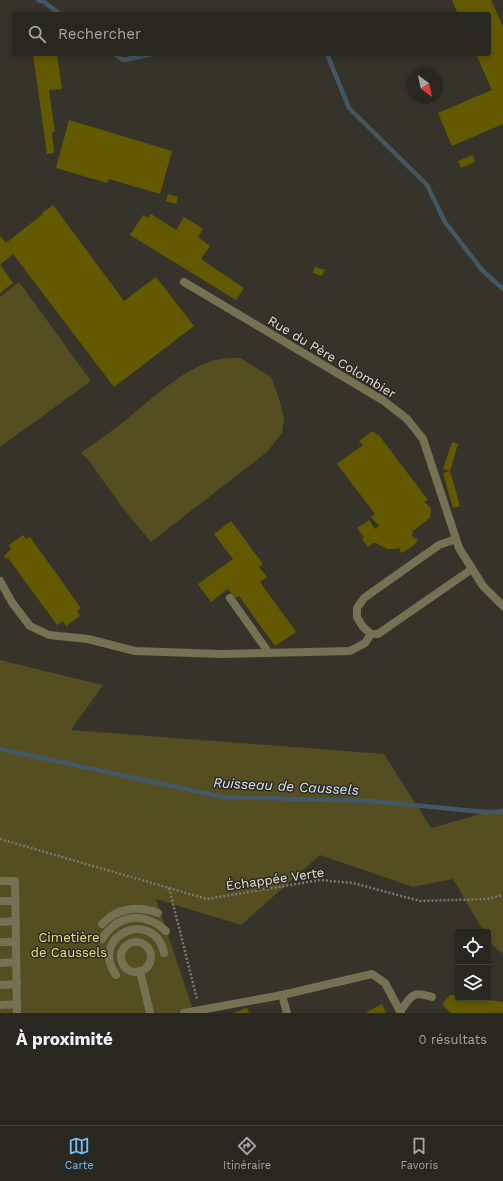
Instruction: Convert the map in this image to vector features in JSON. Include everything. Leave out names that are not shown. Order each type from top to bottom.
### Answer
[{"type":"street","name":"Rue du Père Colombier","points":[[184,282],[384,401],[407,419],[423,439],[459,548],[483,586],[503,606]]},
{"type":"street","points":[[456,538],[439,545],[364,598],[358,608],[357,617],[363,627],[372,634],[378,634],[389,628],[472,569]]},
{"type":"street","points":[[0,581],[30,626],[49,635],[88,640],[135,651],[221,654],[350,651],[365,643],[372,634]]},
{"type":"street","points":[[230,598],[269,653]]},
{"type":"street","points":[[0,881],[15,881],[17,1013]]},
{"type":"street","points":[[0,901],[15,901]]},
{"type":"street","points":[[102,924],[126,907],[140,908],[158,913]]},
{"type":"street","points":[[126,907],[134,942]]},
{"type":"street","points":[[102,940],[111,928],[128,919],[147,919],[166,931]]},
{"type":"street","points":[[0,922],[16,921]]},
{"type":"street","points":[[116,975],[110,966],[110,949],[118,936],[131,930],[144,930],[154,935],[161,943],[164,953]]},
{"type":"street","points":[[0,942],[16,942]]},
{"type":"street","points":[[134,942],[142,943],[151,953],[148,966],[140,971],[132,971],[128,969],[124,966],[121,958],[121,953],[126,946],[134,942]]},
{"type":"street","points":[[0,963],[16,962]]},
{"type":"street","points":[[140,971],[150,1013]]},
{"type":"street","points":[[184,1013],[282,995],[372,974],[385,984],[401,1012],[413,995],[422,993],[432,997]]},
{"type":"street","points":[[0,985],[17,984]]},
{"type":"street","points":[[282,995],[287,1013]]},
{"type":"street","points":[[0,1005],[17,1004]]},
{"type":"path","name":"Échappée Verte","points":[[0,839],[207,899],[320,880],[353,883],[420,901],[487,899],[503,895]]},
{"type":"path","points":[[168,887],[200,1010]]},
{"type":"green space","points":[[19,282],[91,381],[0,447],[0,297]]},
{"type":"green space","points":[[224,358],[240,358],[271,377],[278,395],[284,418],[282,433],[267,452],[151,542],[122,507],[87,458],[81,453],[121,424],[153,397],[190,371],[215,360]]},
{"type":"green space","name":"Cimetière de Caussels","points":[[0,660],[103,685],[71,730],[384,754],[431,828],[503,808],[503,953],[491,943],[491,929],[482,929],[453,879],[413,887],[320,855],[241,925],[156,899],[194,1013],[0,1013]]},
{"type":"building","points":[[452,0],[491,0],[503,27],[503,124],[452,146],[438,113],[492,90],[477,56],[491,56],[491,12],[457,12]]},
{"type":"building","points":[[33,56],[57,56],[62,89],[49,90],[55,132],[52,132],[54,153],[47,154]]},
{"type":"building","points":[[69,120],[172,151],[160,194],[109,179],[107,183],[56,168]]},
{"type":"building","points":[[473,155],[475,162],[461,168],[458,161]]},
{"type":"building","points":[[168,194],[178,197],[176,204],[166,201]]},
{"type":"building","points":[[53,205],[124,301],[156,277],[194,326],[114,387],[13,254],[0,265],[0,235],[6,243]]},
{"type":"building","points":[[151,214],[176,230],[184,217],[203,229],[198,237],[210,246],[201,259],[244,288],[236,300],[130,235],[143,215],[148,218]]},
{"type":"building","points":[[0,265],[13,283],[0,293]]},
{"type":"building","points":[[315,267],[325,270],[322,276],[313,273]]},
{"type":"building","points":[[373,431],[376,435],[378,434],[428,500],[424,502],[431,508],[430,518],[413,531],[412,536],[418,540],[412,547],[401,553],[399,547],[398,549],[387,549],[373,543],[368,547],[362,539],[364,537],[357,528],[369,520],[375,529],[379,526],[371,517],[375,514],[337,464],[363,445],[359,441]]},
{"type":"building","points":[[452,442],[458,444],[450,471],[443,469]]},
{"type":"building","points":[[450,471],[460,506],[453,508],[443,473]]},
{"type":"building","points":[[231,521],[263,564],[259,567],[267,577],[260,582],[296,632],[275,646],[239,596],[235,598],[228,589],[211,602],[198,584],[233,559],[214,534]]},
{"type":"building","points":[[23,535],[26,539],[30,537],[81,608],[77,611],[80,616],[66,626],[63,621],[57,625],[8,558],[6,559],[4,556],[11,549],[9,545]]},
{"type":"building","points":[[450,995],[455,996],[455,1001],[491,1000],[503,1002],[503,1013],[451,1013],[442,1004]]},
{"type":"building","points":[[382,1004],[386,1013],[365,1013]]},
{"type":"building","points":[[247,1008],[249,1013],[233,1013]]},
{"type":"waterway","points":[[38,0],[44,2],[57,12]]},
{"type":"waterway","points":[[117,56],[123,60],[143,56]]},
{"type":"waterway","points":[[328,56],[349,108],[427,185],[445,222],[482,270],[503,289]]},
{"type":"waterway","name":"Ruisseau de Caussels","points":[[0,749],[223,797],[370,801],[485,812],[503,812]]}]
